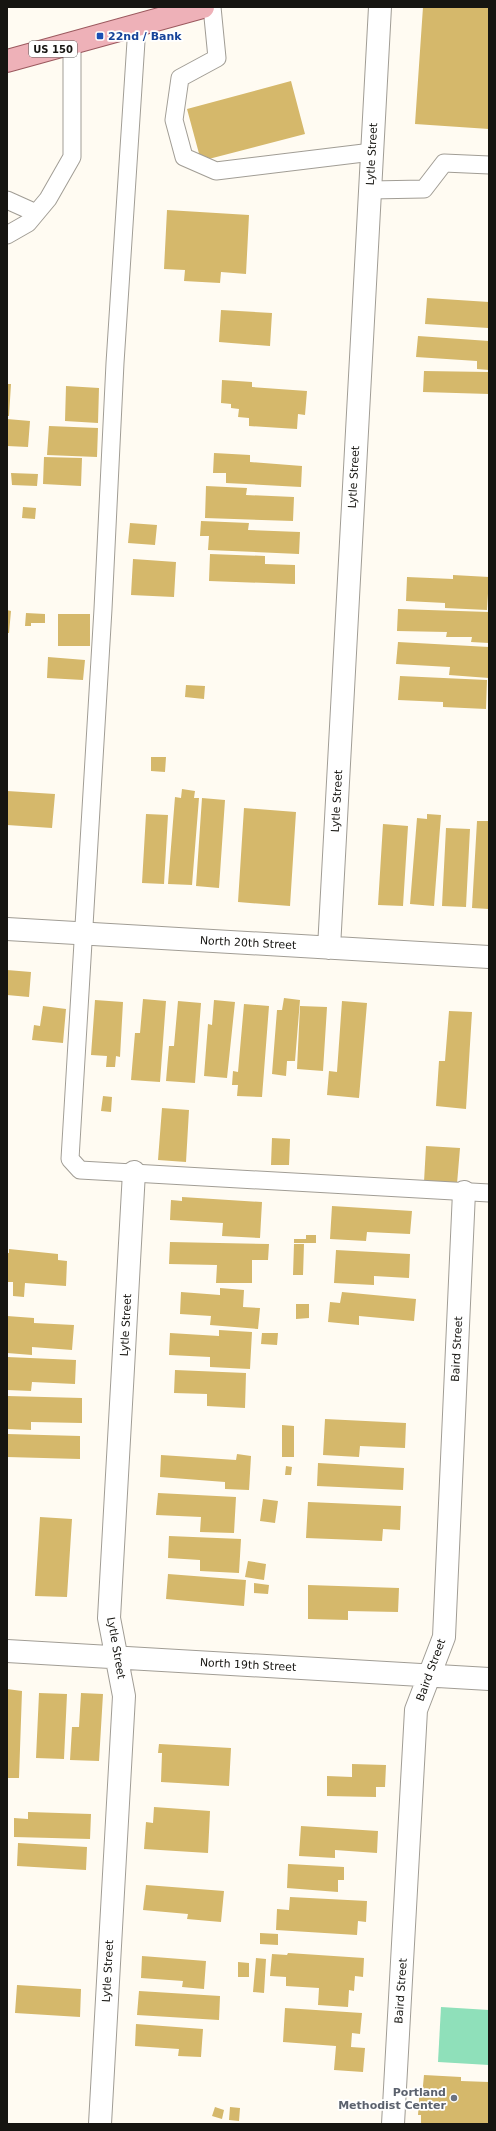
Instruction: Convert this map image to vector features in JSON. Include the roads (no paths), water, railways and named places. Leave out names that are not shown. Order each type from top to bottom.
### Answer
[{"type":"main road","name":"US 150","points":[[7,61],[203,7]]},
{"type":"street","name":"Lytle Street","points":[[329,948],[380,7]]},
{"type":"street","name":"North 20th Street","points":[[7,929],[489,957]]},
{"type":"street","name":"Lytle Street","points":[[100,2124],[124,1696],[109,1618],[134,1172]]},
{"type":"street","name":"Baird Street","points":[[392,2124],[416,1710],[444,1637],[464,1192]]},
{"type":"street","name":"North 19th Street","points":[[7,1651],[489,1679]]},
{"type":"lane","points":[[212,7],[217,58],[180,78],[174,120],[184,157],[216,171],[372,152]]},
{"type":"lane","points":[[137,26],[116,339],[104,609],[82,934],[70,1159],[80,1170],[489,1193]]},
{"type":"lane","points":[[7,235],[28,223],[48,199],[72,157],[72,44]]},
{"type":"lane","points":[[370,190],[424,189],[444,163],[489,166]]},
{"type":"lane","points":[[7,200],[36,213]]},
{"type":"place","name":"22nd / Bank","points":[[100,36]]},
{"type":"place","name":"Portland Methodist Center","points":[[454,2098]]}]
